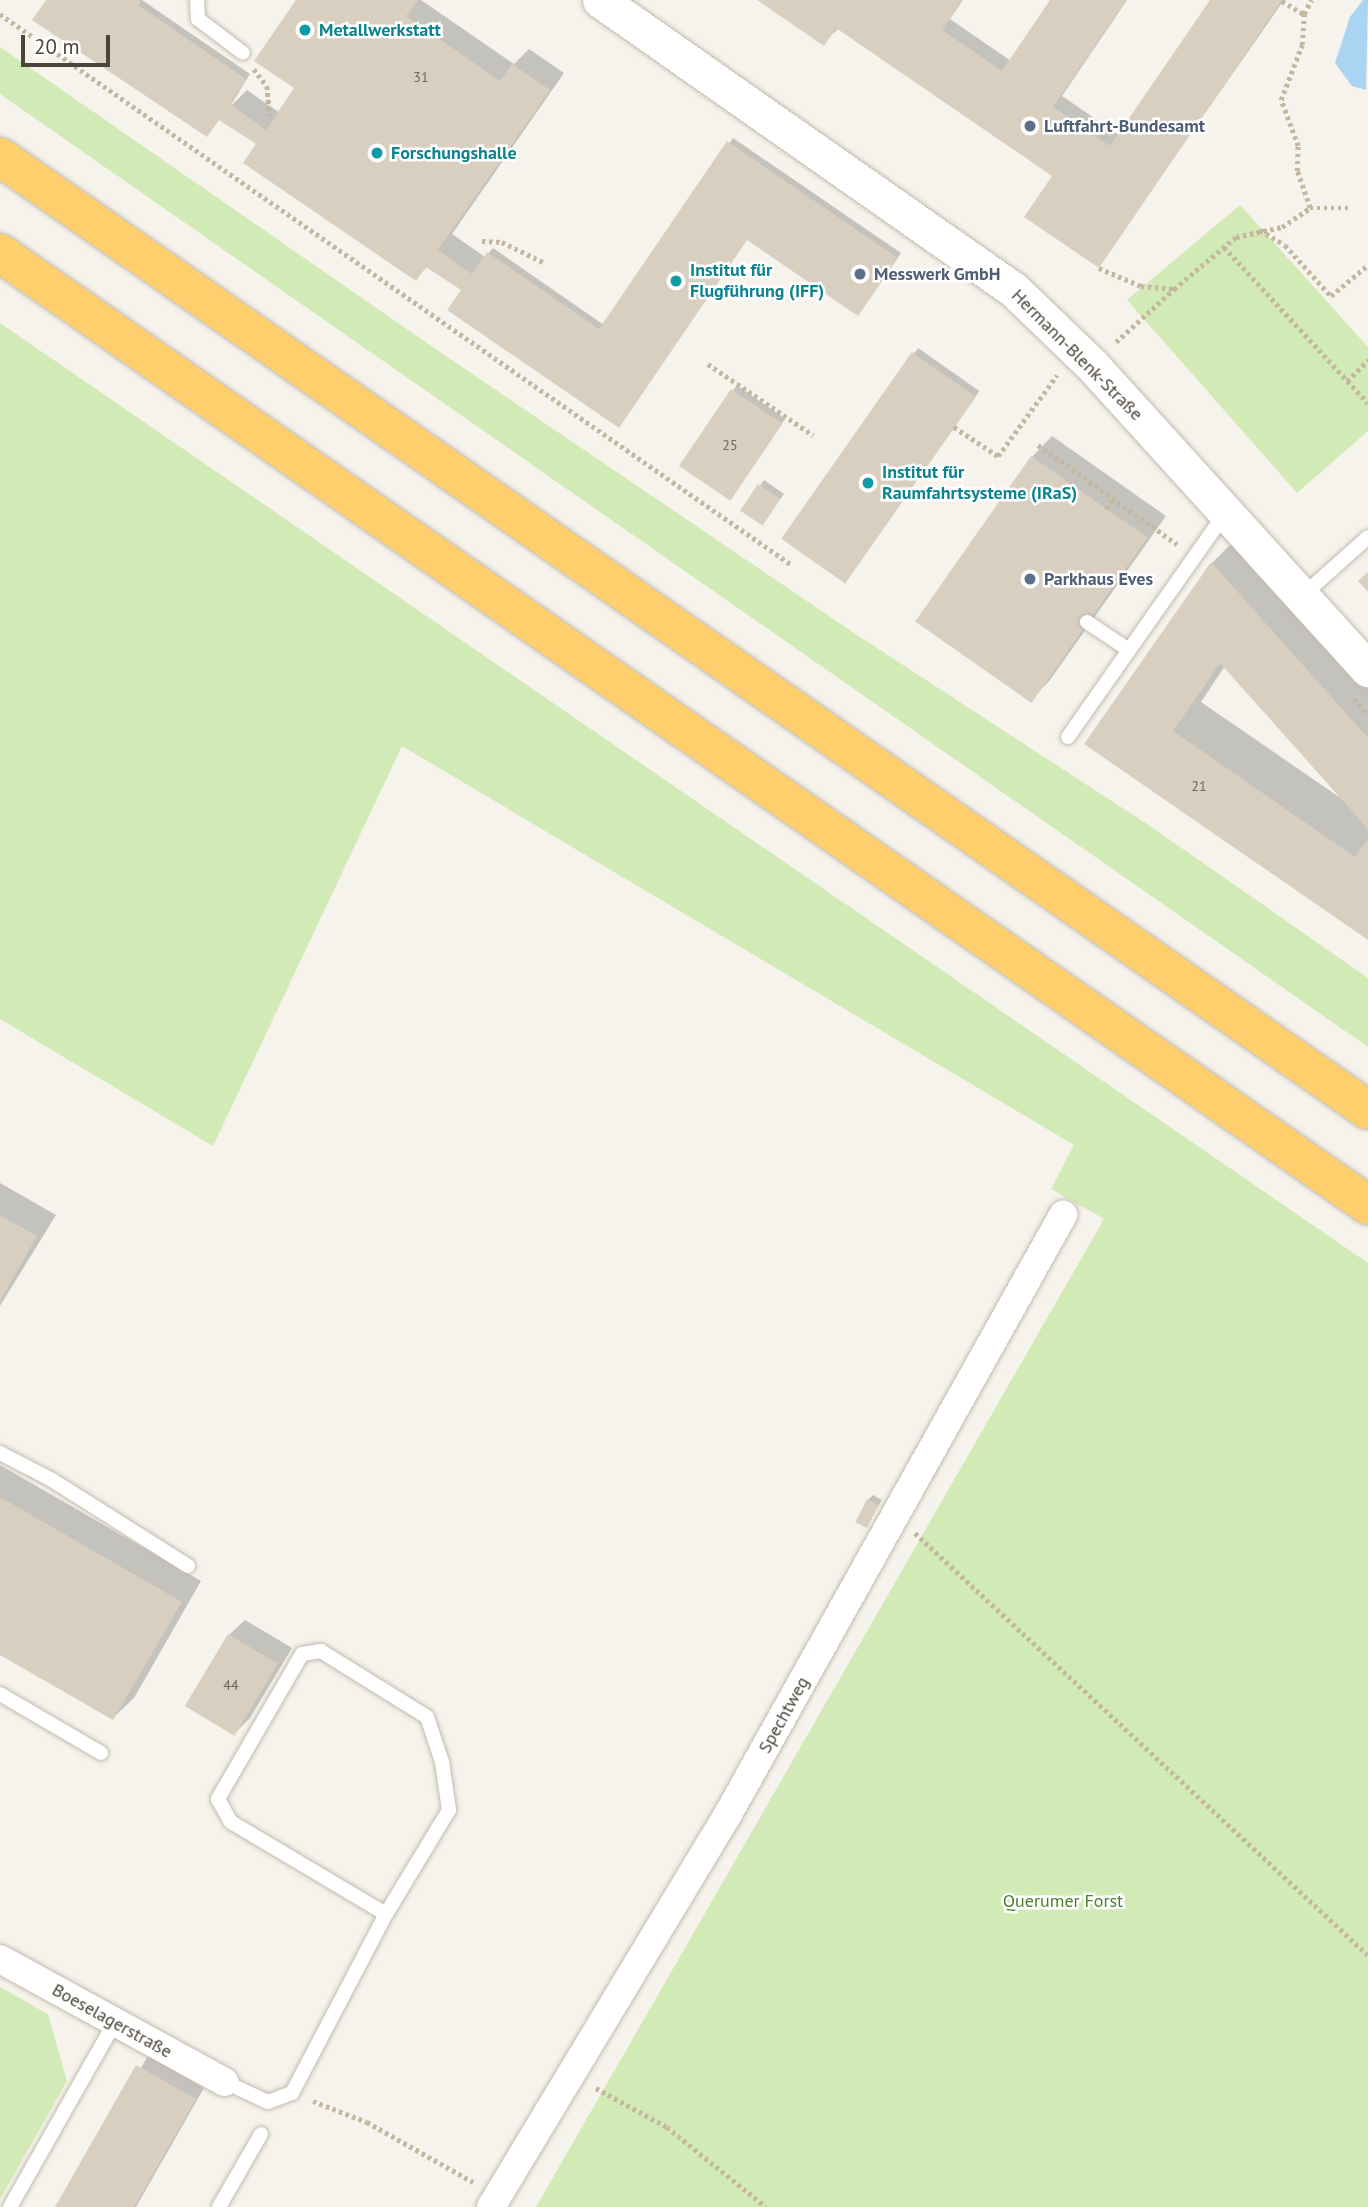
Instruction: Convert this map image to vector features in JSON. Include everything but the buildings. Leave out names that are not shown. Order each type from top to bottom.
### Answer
[{"type":"highway","points":[[0,157],[1368,1110]]},
{"type":"highway","points":[[0,253],[1368,1205]]},
{"type":"street","name":"Hermann-Blenk-Straße","points":[[600,0],[980,263],[1048,320],[1077,372],[1226,513],[1302,596],[1359,681]]},
{"type":"street","name":"Spechtweg","points":[[495,2201],[574,2076],[727,1816],[1063,1215]]},
{"type":"street","name":"Boeselagerstraße","points":[[0,1959],[225,2082]]},
{"type":"lane","points":[[197,0],[198,19],[243,53]]},
{"type":"lane","points":[[1068,737],[1226,513]]},
{"type":"lane","points":[[1302,596],[1368,537]]},
{"type":"lane","points":[[1087,622],[1129,650]]},
{"type":"lane","points":[[0,1453],[52,1480],[188,1566]]},
{"type":"lane","points":[[225,2082],[268,2102],[292,2093],[386,1914],[449,1810],[438,1751],[427,1717],[407,1701],[321,1651],[302,1654],[218,1799],[231,1822],[386,1914]]},
{"type":"lane","points":[[0,1695],[101,1752]]},
{"type":"lane","points":[[10,2207],[115,2022]]},
{"type":"lane","points":[[219,2207],[261,2134]]},
{"type":"path","points":[[1310,208],[1297,171],[1298,146],[1281,100],[1302,45],[1304,14],[1311,0]]},
{"type":"path","points":[[1282,1],[1304,14]]},
{"type":"path","points":[[0,14],[792,565]]},
{"type":"path","points":[[243,53],[267,86],[270,117]]},
{"type":"path","points":[[954,427],[998,456],[1058,374],[1077,372],[1236,237],[1259,229],[1282,228],[1310,208],[1348,208]]},
{"type":"path","points":[[1259,229],[1286,245],[1331,296],[1368,265]]},
{"type":"path","points":[[482,241],[502,242],[543,262]]},
{"type":"path","points":[[1224,247],[1368,403]]},
{"type":"path","points":[[1099,268],[1141,286],[1174,289]]},
{"type":"path","points":[[1347,381],[1368,360]]},
{"type":"path","points":[[708,364],[813,435]]},
{"type":"path","points":[[1049,365],[1058,374]]},
{"type":"path","points":[[1038,444],[1194,557]]},
{"type":"path","points":[[1106,509],[1113,498]]},
{"type":"path","points":[[1359,681],[1368,715]]},
{"type":"path","points":[[896,1515],[1368,1955]]},
{"type":"path","points":[[574,2076],[667,2127],[766,2207]]},
{"type":"path","points":[[292,2093],[367,2122],[495,2201]]},
{"type":"green space","points":[[0,47],[437,350],[854,633],[1150,826],[1368,978],[1368,1047],[0,94]]},
{"type":"green space","points":[[1240,205],[1368,347],[1368,431],[1297,493],[1127,300]]},
{"type":"green space","name":"Querumer Forst","points":[[0,323],[1368,1263],[1368,2207],[536,2207],[1104,1219],[1051,1189],[1074,1145],[402,746],[213,1146],[0,1019]]},
{"type":"green space","points":[[0,1987],[48,2014],[67,2081],[0,2199]]},
{"type":"water","points":[[1363,0],[1368,0],[1366,90],[1352,86],[1335,63],[1350,17]]},
{"type":"place","name":"Metallwerkstatt","points":[[305,30]]},
{"type":"place","name":"Luftfahrt-Bundesamt","points":[[1030,126]]},
{"type":"place","name":"Forschungshalle","points":[[377,153]]},
{"type":"place","name":"Messwerk GmbH","points":[[860,274]]},
{"type":"place","name":"Institut für Flugführung (IFF)","points":[[676,281]]},
{"type":"place","name":"Institut für Raumfahrtsysteme (IRaS)","points":[[868,483]]},
{"type":"place","name":"Parkhaus Eves","points":[[1030,579]]}]
